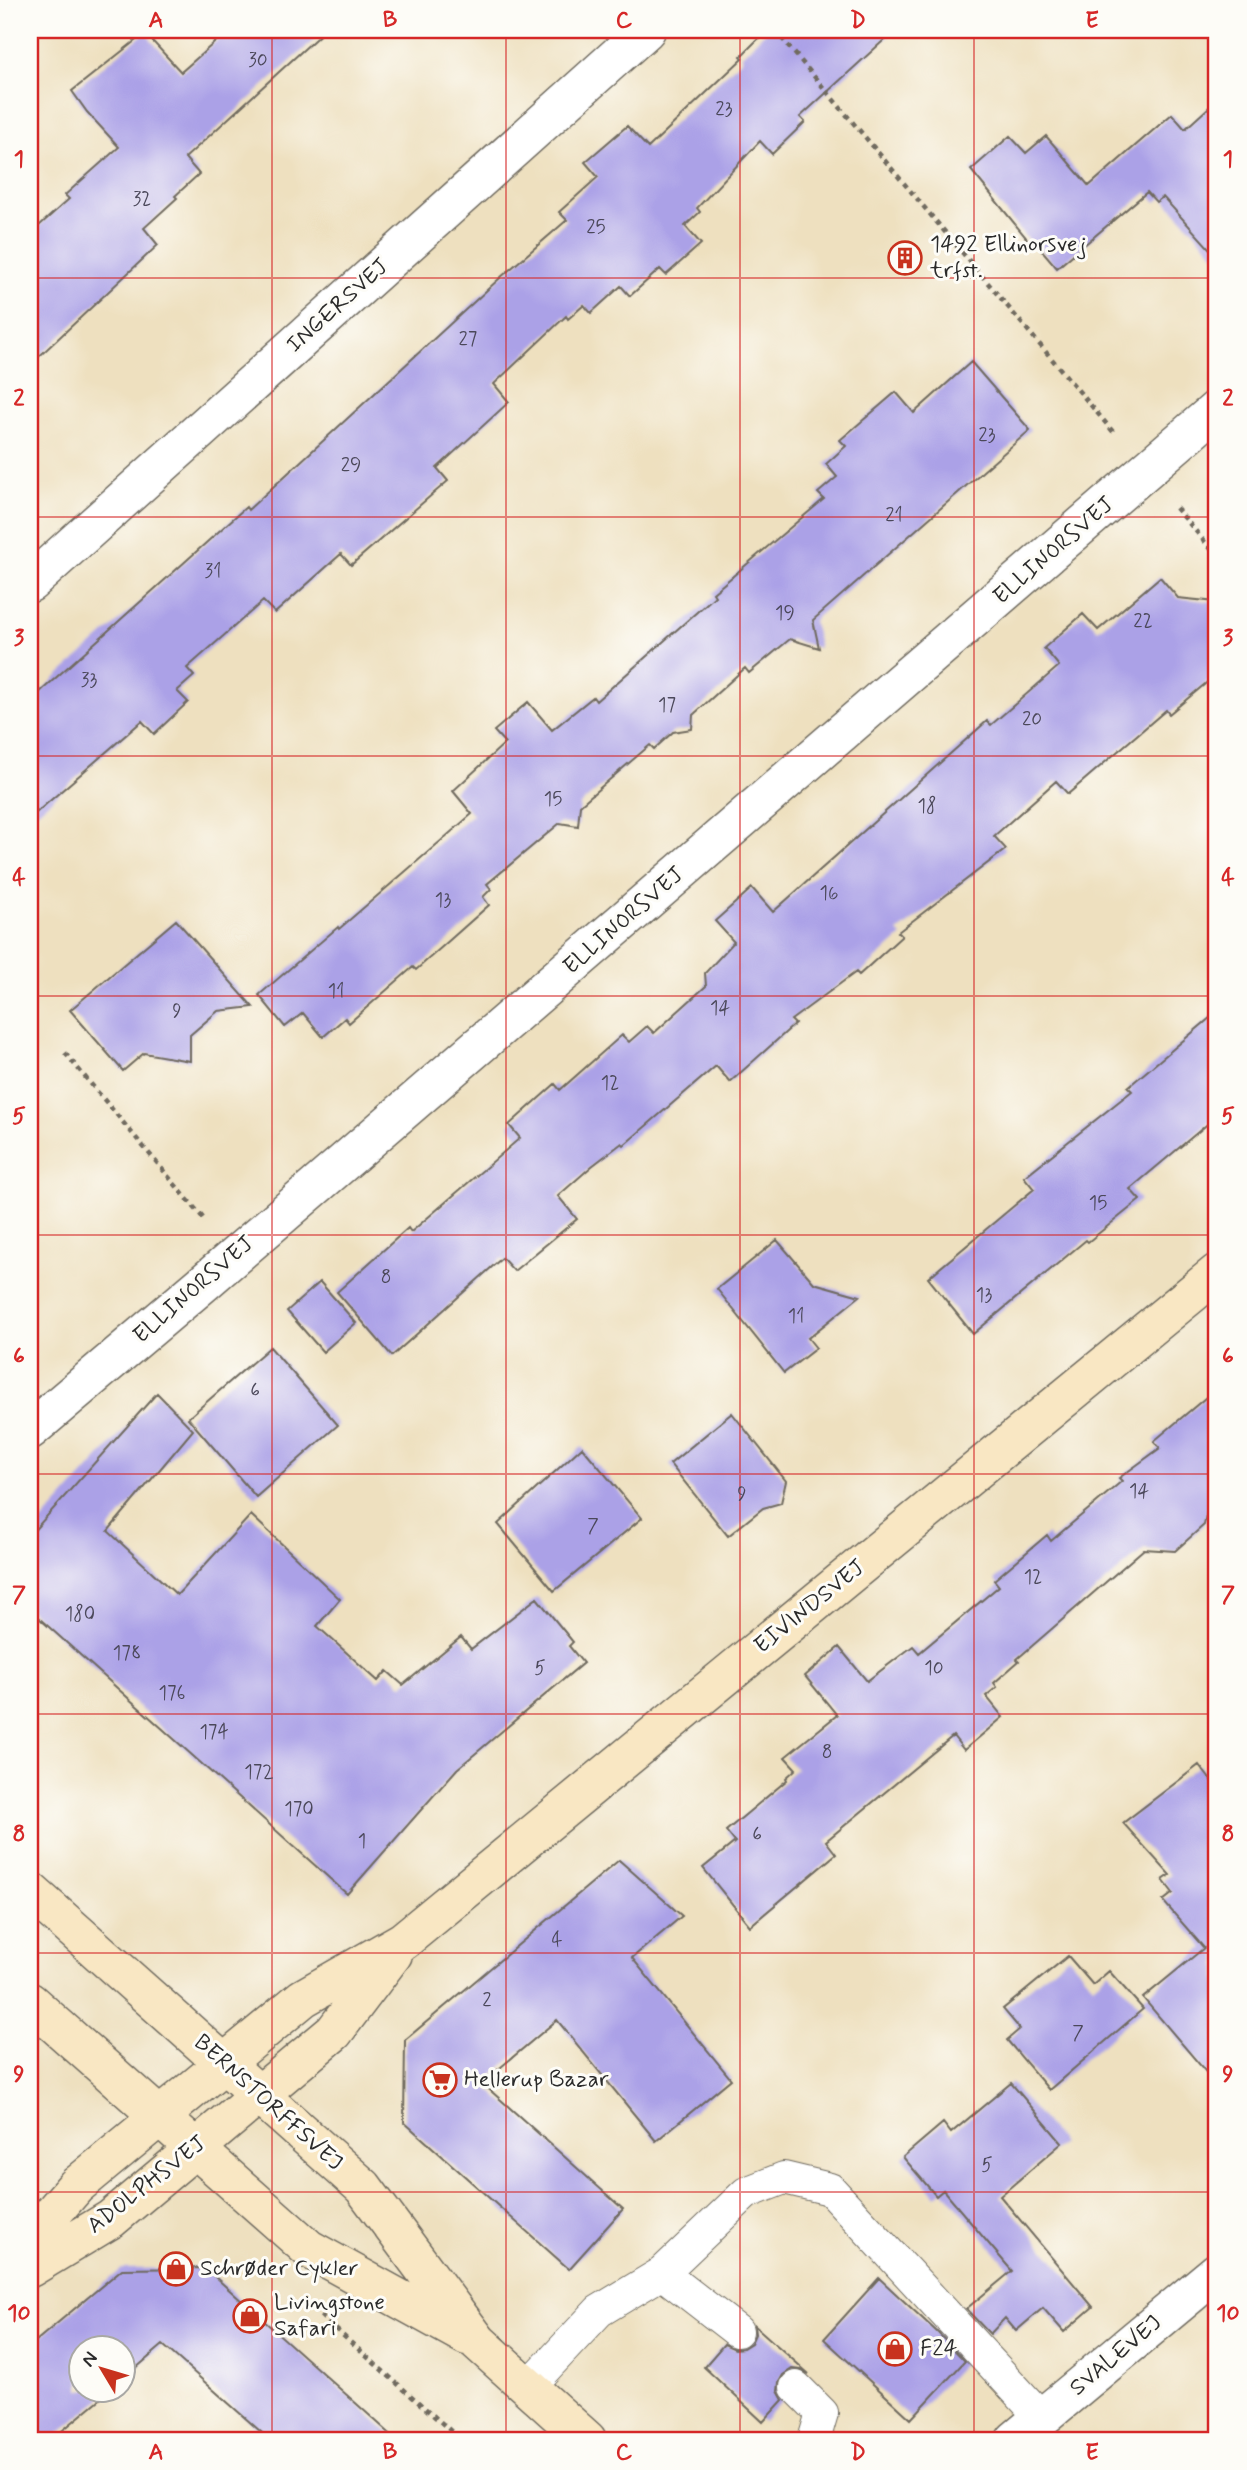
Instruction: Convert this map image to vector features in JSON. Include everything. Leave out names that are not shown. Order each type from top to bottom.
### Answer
[{"type":"street","name":"INGERSVEJ","points":[[30,583],[646,30]]},
{"type":"street","name":"ELLINORSVEJ","points":[[30,1430],[1217,409]]},
{"type":"street","name":"EIVINDSVEJ","points":[[160,2116],[303,1998],[403,1941],[1217,1273]]},
{"type":"street","name":"BERNSTORFFSVEJ","points":[[30,1891],[363,2187],[478,2342],[587,2440]]},
{"type":"street","name":"EIVINDSVEJ","points":[[259,2095],[334,2032],[403,1941]]},
{"type":"street","name":"BERNSTORFFSVEJ","points":[[30,2002],[309,2249],[478,2342]]},
{"type":"street","name":"ADOLPHSVEJ","points":[[30,2268],[111,2219],[259,2095]]},
{"type":"street","name":"ADOLPHSVEJ","points":[[30,2239],[76,2186],[160,2116]]},
{"type":"street","name":"SVALEVEJ","points":[[1028,2429],[1217,2272]]},
{"type":"lane","points":[[528,2387],[599,2311],[662,2273],[746,2193],[784,2178],[830,2189],[1028,2429]]},
{"type":"lane","points":[[662,2273],[737,2331]]},
{"type":"lane","points":[[796,2387],[822,2413],[814,2440]]},
{"type":"path","points":[[775,30],[1217,556]]},
{"type":"path","points":[[65,1054],[235,1256]]},
{"type":"building","points":[[229,30],[325,30],[185,158],[199,174],[144,228],[158,245],[30,365],[30,234],[69,199],[65,195],[119,147],[72,91],[145,33],[181,72]]},
{"type":"building","points":[[767,30],[895,30],[800,117],[805,122],[772,154],[760,141],[697,208],[700,212],[685,226],[701,244],[666,275],[660,269],[630,296],[621,286],[591,313],[584,305],[568,319],[566,316],[494,384],[509,402],[437,468],[448,481],[351,565],[341,554],[275,613],[263,601],[187,668],[194,676],[177,691],[188,702],[154,734],[142,721],[30,818],[30,701],[246,507],[248,510],[500,278],[567,220],[559,212],[598,177],[585,162],[627,126],[648,148],[743,58],[741,56]]},
{"type":"building","points":[[1217,100],[1217,257],[1163,197],[1156,202],[1147,192],[1057,268],[1035,242],[1032,245],[971,170],[1010,136],[1026,153],[1046,136],[1089,186],[1172,114],[1185,129]]},
{"type":"building","points":[[971,362],[1030,430],[813,620],[819,648],[790,639],[749,673],[745,668],[693,715],[692,729],[673,732],[654,749],[650,745],[580,805],[578,826],[560,823],[487,884],[491,889],[483,897],[489,905],[416,970],[413,967],[349,1023],[345,1018],[323,1037],[303,1013],[285,1027],[259,995],[472,814],[453,791],[505,743],[494,731],[528,702],[552,730],[593,697],[596,701],[715,596],[713,593],[824,499],[818,493],[837,477],[826,464],[846,446],[840,440],[896,392],[914,413]]},
{"type":"building","points":[[1160,577],[1178,598],[1216,602],[1214,640],[1217,644],[1217,674],[1169,714],[1166,710],[1068,794],[1056,781],[994,836],[1006,849],[898,932],[902,936],[859,975],[856,972],[791,1020],[795,1024],[730,1082],[716,1066],[624,1145],[622,1143],[592,1166],[558,1196],[577,1219],[514,1271],[502,1258],[392,1356],[337,1292],[408,1228],[411,1232],[520,1138],[509,1125],[555,1084],[560,1090],[622,1035],[629,1042],[647,1026],[654,1033],[706,986],[705,973],[734,942],[715,921],[752,888],[773,912],[987,721],[991,725],[1059,666],[1044,648],[1083,614],[1098,630]]},
{"type":"building","points":[[176,920],[253,1007],[218,1011],[190,1035],[190,1061],[144,1053],[123,1071],[70,1010]]},
{"type":"building","points":[[1217,1012],[1217,1116],[1130,1189],[1140,1200],[1088,1242],[1086,1240],[973,1334],[928,1278],[1034,1189],[1024,1177],[1132,1091],[1128,1087]]},
{"type":"building","points":[[777,1240],[814,1283],[860,1296],[808,1338],[816,1348],[784,1373],[717,1289]]},
{"type":"building","points":[[320,1282],[356,1323],[323,1352],[287,1311]]},
{"type":"building","points":[[270,1347],[338,1425],[256,1497],[188,1418]]},
{"type":"building","points":[[1217,1388],[1217,1468],[1204,1525],[1175,1551],[1144,1549],[1017,1659],[1019,1661],[994,1683],[997,1687],[986,1696],[1003,1717],[964,1750],[953,1736],[826,1841],[836,1854],[750,1926],[703,1868],[735,1842],[726,1831],[787,1780],[796,1769],[785,1757],[837,1715],[805,1676],[839,1647],[867,1681],[913,1646],[919,1653],[999,1586],[994,1580],[1047,1535],[1051,1541],[1122,1481],[1119,1478],[1160,1448],[1154,1441]]},
{"type":"building","points":[[157,1393],[193,1430],[108,1531],[177,1595],[251,1515],[340,1599],[317,1626],[378,1681],[387,1671],[403,1685],[461,1637],[471,1649],[537,1598],[573,1642],[569,1646],[583,1663],[457,1769],[347,1894],[30,1610],[30,1535]]},
{"type":"building","points":[[732,1413],[786,1481],[781,1503],[763,1508],[728,1536],[670,1464]]},
{"type":"building","points":[[582,1447],[642,1518],[554,1591],[498,1524]]},
{"type":"building","points":[[1199,1765],[1217,1788],[1217,2085],[1143,1998],[1204,1948],[1163,1901],[1173,1893],[1163,1880],[1170,1875],[1123,1823]]},
{"type":"building","points":[[619,1860],[682,1916],[632,1958],[731,2079],[656,2141],[557,2020],[482,2083],[623,2209],[569,2269],[404,2122],[405,2040]]},
{"type":"building","points":[[1068,1956],[1093,1985],[1109,1971],[1143,2009],[1049,2090],[1007,2040],[1020,2029],[1003,2009]]},
{"type":"building","points":[[1011,2083],[1062,2143],[1000,2196],[1093,2307],[1064,2332],[1043,2308],[1016,2331],[1005,2318],[990,2334],[966,2309],[1012,2271],[943,2190],[936,2196],[903,2157],[943,2123],[951,2133]]},
{"type":"building","points":[[205,2268],[397,2440],[270,2440],[163,2345],[136,2368],[136,2334],[66,2334],[66,2404],[94,2404],[51,2440],[30,2440],[30,2346],[122,2269]]},
{"type":"building","name":"F24","points":[[879,2278],[965,2361],[911,2419],[824,2339]]},
{"type":"building","points":[[754,2325],[809,2374],[792,2369],[783,2375],[778,2391],[783,2400],[763,2422],[704,2367],[724,2344],[735,2349],[751,2343],[755,2334]]},
{"type":"place","name":"1492 Ellinorsvej trfst.","points":[[905,258]]},
{"type":"place","name":"Hellerup Bazar","points":[[440,2080]]},
{"type":"place","name":"Schrøder Cykler","points":[[176,2269]]},
{"type":"place","name":"Livingstone Safari","points":[[250,2316]]},
{"type":"place","name":"F24","points":[[895,2349]]}]
